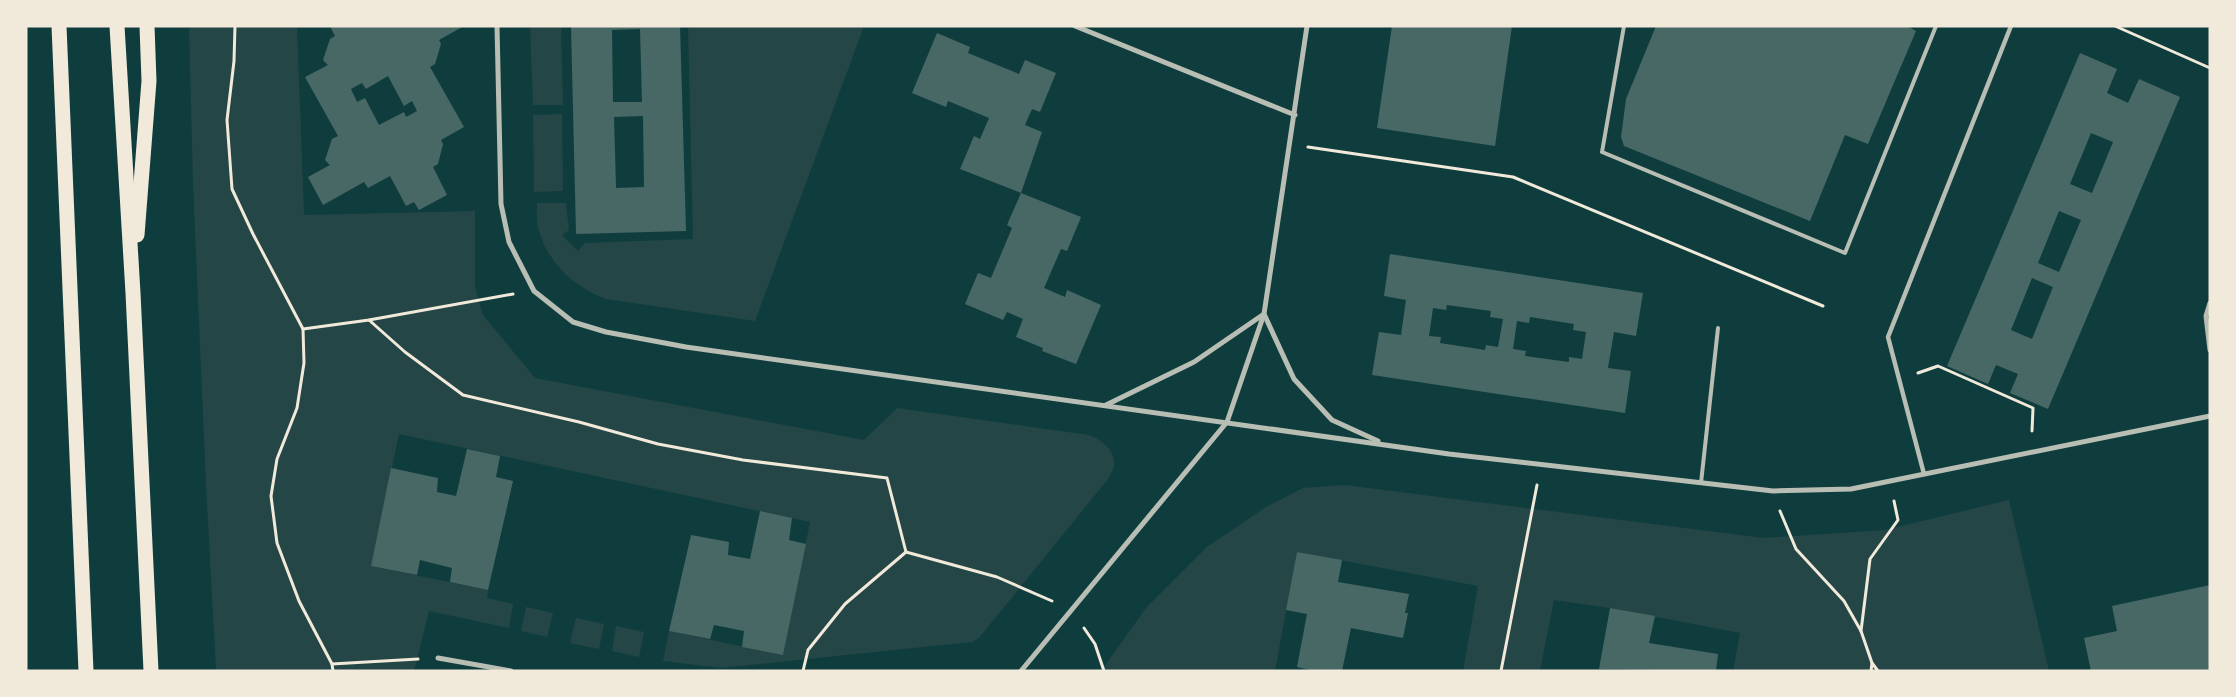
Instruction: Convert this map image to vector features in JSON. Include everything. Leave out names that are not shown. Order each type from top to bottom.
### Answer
[{"type":"highway","points":[[59,26],[86,671]]},
{"type":"highway","points":[[117,26],[133,293],[151,671]]},
{"type":"highway","points":[[133,293],[149,80],[148,26]]},
{"type":"street","points":[[497,26],[501,204],[509,242],[534,290],[573,322],[606,332],[686,347],[1386,444],[1772,491],[1851,489],[2210,416]]},
{"type":"street","points":[[1075,26],[1295,115]]},
{"type":"street","points":[[1021,671],[1227,422],[1264,314],[1308,26]]},
{"type":"street","points":[[1924,474],[1888,337],[2011,26]]},
{"type":"street","points":[[2210,303],[2206,316],[2210,350]]},
{"type":"street","points":[[1106,405],[1194,362],[1264,314]]},
{"type":"street","points":[[1264,314],[1294,379],[1332,420],[1386,444]]},
{"type":"street","points":[[438,658],[511,671]]},
{"type":"lane","points":[[1624,26],[1602,152],[1844,252],[1936,26]]},
{"type":"lane","points":[[1701,483],[1718,328]]},
{"type":"path","points":[[235,26],[234,62],[228,120],[232,189],[253,234],[303,329],[304,363],[297,408],[277,459],[271,496],[277,543],[299,601],[332,664],[333,671]]},
{"type":"path","points":[[2115,26],[2210,68]]},
{"type":"path","points":[[1291,144],[1513,177],[1822,306]]},
{"type":"path","points":[[303,329],[369,320],[534,290]]},
{"type":"path","points":[[369,320],[405,352],[463,395],[579,422],[668,446],[743,460],[886,478],[906,552]]},
{"type":"path","points":[[1899,380],[1938,366],[2033,408],[2031,451]]},
{"type":"path","points":[[1500,671],[1541,464]]},
{"type":"path","points":[[1861,631],[1870,559],[1898,520],[1890,481]]},
{"type":"path","points":[[1772,491],[1796,550],[1844,601],[1861,631],[1872,663],[1878,671]]},
{"type":"path","points":[[906,552],[997,577],[1072,610],[1095,644],[1104,671]]},
{"type":"path","points":[[803,671],[808,650],[845,604],[906,552]]},
{"type":"path","points":[[332,664],[438,658]]},
{"type":"path","points":[[1871,671],[1872,663]]},
{"type":"shaded area","points":[[189,26],[297,26],[304,215],[475,211],[475,287],[483,315],[535,378],[864,440],[897,408],[1089,435],[1102,442],[1110,450],[1114,459],[1112,472],[979,638],[972,642],[721,668],[663,661],[669,631],[783,655],[810,522],[399,434],[371,566],[488,590],[487,598],[513,604],[509,628],[429,611],[414,671],[216,671],[193,183]]},
{"type":"shaded area","points":[[530,26],[561,26],[563,105],[533,105]]},
{"type":"shaded area","points":[[688,26],[864,26],[755,321],[606,299],[594,294],[563,272],[542,240],[537,224],[537,203],[566,203],[569,230],[562,235],[578,251],[585,243],[693,239]]},
{"type":"shaded area","points":[[562,114],[563,191],[534,192],[533,115]]},
{"type":"shaded area","points":[[1345,485],[1764,538],[1885,530],[2009,500],[2049,671],[1733,671],[1740,633],[1610,608],[1554,600],[1540,671],[1463,671],[1478,586],[1297,552],[1275,671],[1101,671],[1146,608],[1207,547],[1266,507],[1303,488]]},
{"type":"shaded area","points":[[526,607],[553,613],[547,637],[521,631]]},
{"type":"shaded area","points":[[576,618],[604,624],[599,649],[570,643]]},
{"type":"shaded area","points":[[616,626],[644,632],[639,657],[612,651]]},
{"type":"building","points":[[330,26],[464,26],[439,40],[441,44],[435,64],[430,67],[464,127],[441,140],[443,144],[438,164],[433,167],[447,195],[419,210],[414,202],[406,206],[390,176],[368,188],[364,182],[323,205],[308,177],[330,165],[325,160],[332,139],[338,136],[305,77],[328,65],[323,60],[330,39],[335,36]],"holes":[[[388,76],[404,106],[412,101],[417,111],[406,117],[404,112],[379,125],[365,98],[357,102],[351,89],[362,83],[366,89]]]},
{"type":"building","points":[[571,26],[680,26],[686,231],[576,234]],"holes":[[[640,29],[642,102],[613,102],[612,30]],[[643,116],[644,187],[616,188],[614,117]]]},
{"type":"building","points":[[1392,26],[1512,26],[1495,146],[1377,128]]},
{"type":"building","points":[[1656,26],[1907,26],[1916,31],[1868,144],[1845,135],[1810,221],[1624,146],[1621,137],[1626,99]]},
{"type":"building","points":[[937,33],[970,47],[968,53],[1019,74],[1025,60],[1056,73],[1040,112],[1032,109],[1025,125],[1042,132],[1021,193],[960,169],[974,136],[980,139],[989,118],[948,101],[946,107],[912,93]]},
{"type":"building","points":[[2080,53],[2117,69],[2107,93],[2128,103],[2139,79],[2180,97],[2048,409],[2010,393],[2018,374],[1996,365],[1988,384],[1947,366]],"holes":[[[2091,133],[2113,142],[2092,193],[2070,184]],[[2059,211],[2081,220],[2059,272],[2038,263]],[[2032,278],[2053,287],[2032,339],[2011,330]]]},
{"type":"building","points":[[1021,193],[1081,217],[1067,251],[1061,249],[1044,288],[1065,297],[1067,290],[1101,305],[1076,364],[1042,351],[1043,348],[1016,337],[1023,319],[1007,312],[1003,320],[965,304],[978,273],[991,278],[1012,228],[1007,225]]},
{"type":"building","points":[[1390,254],[1643,293],[1636,336],[1614,332],[1608,368],[1631,371],[1625,413],[1372,375],[1379,332],[1401,335],[1406,300],[1384,296]],"holes":[[[1447,305],[1491,311],[1490,317],[1503,319],[1498,347],[1486,345],[1485,350],[1440,343],[1441,337],[1429,336],[1433,308],[1446,310]],[[1530,317],[1574,324],[1573,330],[1586,332],[1582,359],[1569,357],[1569,362],[1525,356],[1526,351],[1513,349],[1517,321],[1529,323]]]},
{"type":"building","points":[[467,449],[500,456],[496,477],[513,481],[488,590],[450,582],[452,568],[420,560],[417,575],[371,566],[391,468],[438,478],[437,492],[456,496]]},
{"type":"building","points":[[760,511],[792,518],[789,540],[806,544],[783,655],[742,647],[744,631],[714,625],[710,639],[669,631],[691,535],[729,542],[728,555],[750,559]]},
{"type":"building","points":[[1297,552],[1342,560],[1338,582],[1409,594],[1405,613],[1408,613],[1403,638],[1351,628],[1342,671],[1315,671],[1297,667],[1307,614],[1286,610]]},
{"type":"building","points":[[2210,585],[2210,671],[2091,671],[2084,638],[2117,631],[2112,606]]},
{"type":"building","points":[[1610,608],[1655,616],[1649,643],[1718,654],[1716,671],[1599,669]]}]
